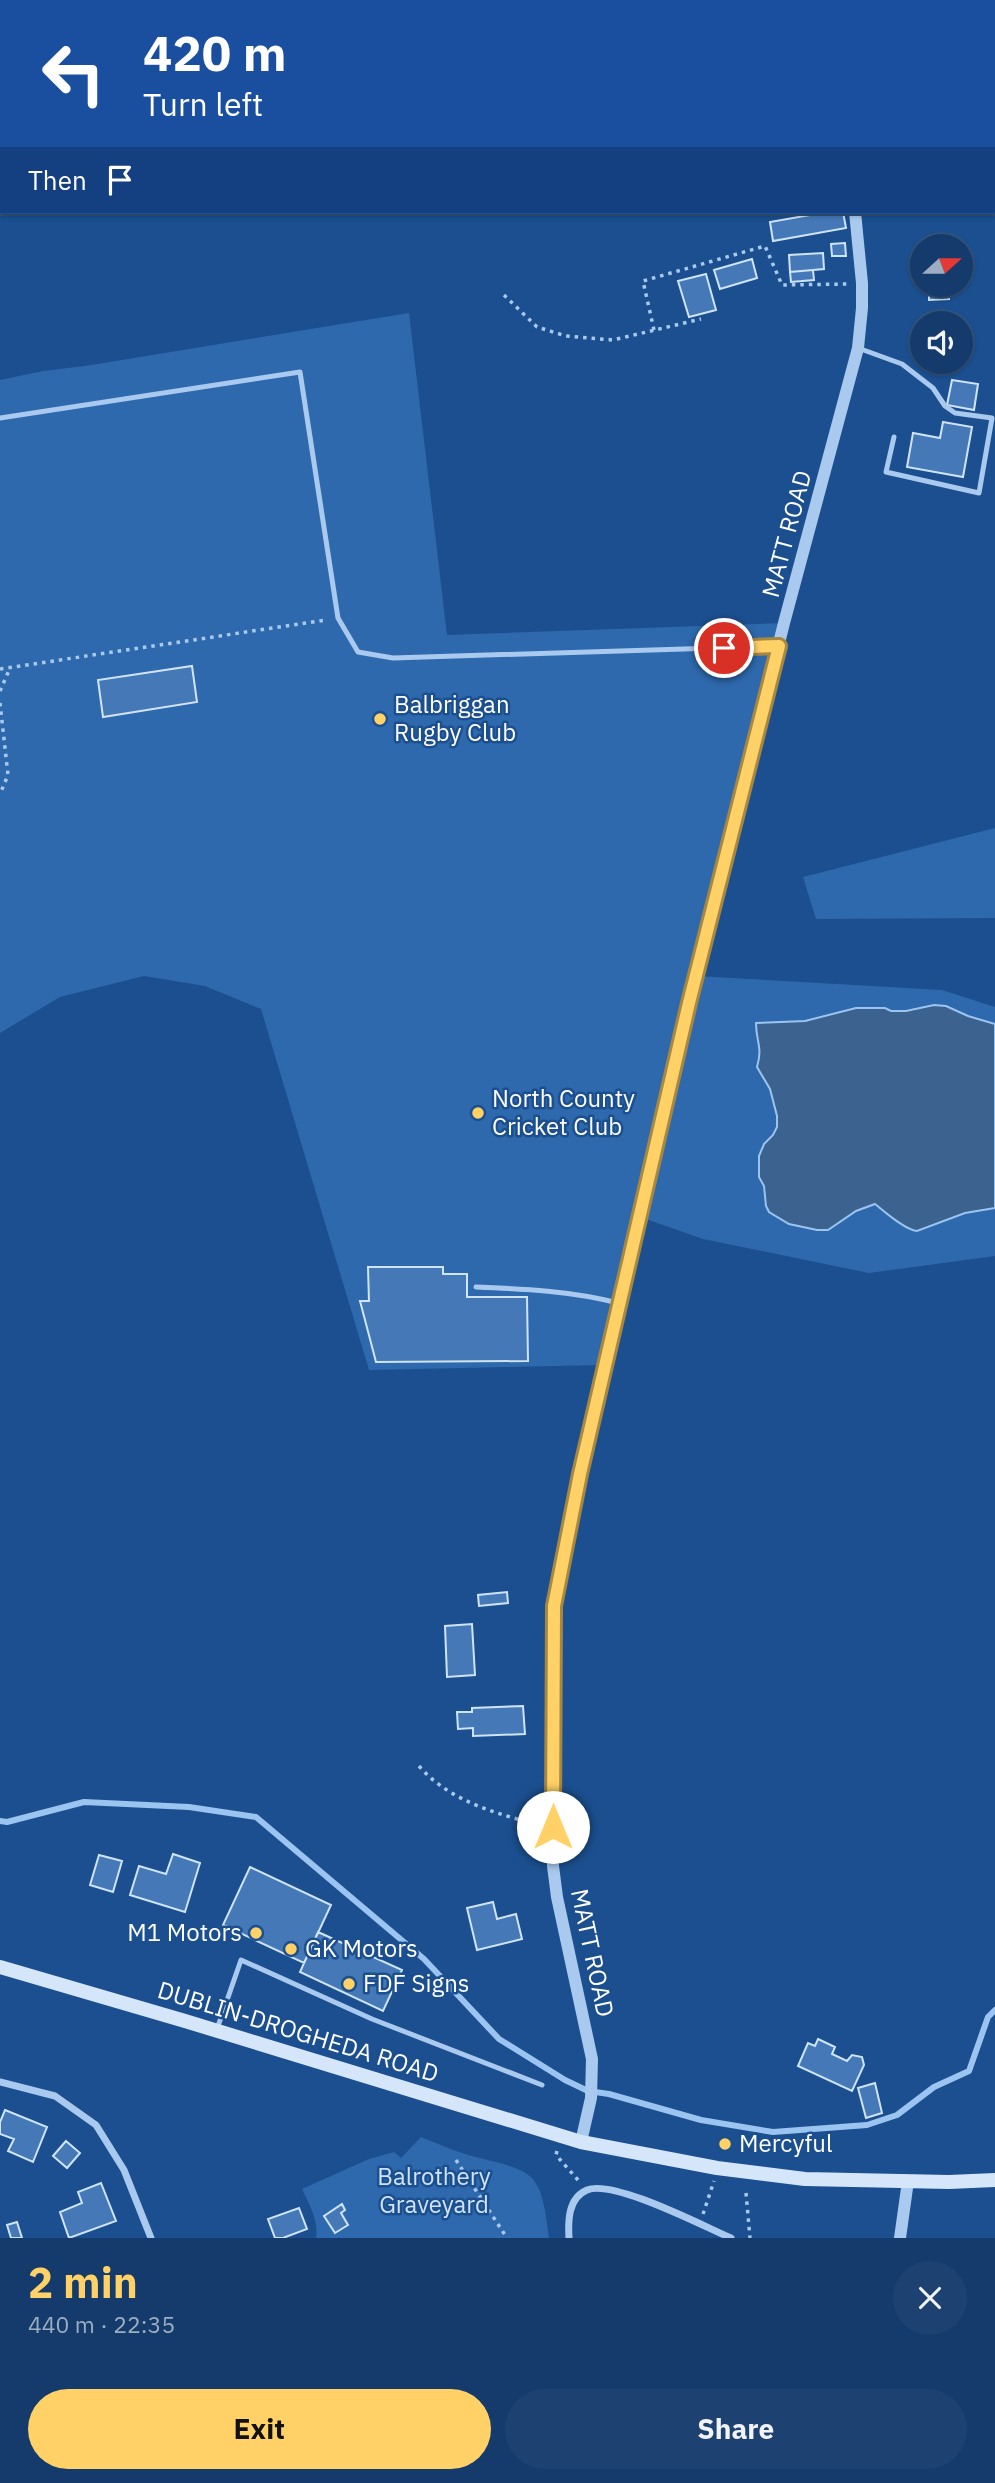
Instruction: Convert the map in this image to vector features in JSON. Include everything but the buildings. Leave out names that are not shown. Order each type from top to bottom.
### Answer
[{"type":"main road","name":"DUBLIN-DROGHEDA ROAD","points":[[0,1967],[582,2143],[717,2168],[805,2179],[995,2179]]},
{"type":"street","name":"MATT ROAD","points":[[582,2143],[591,2098],[592,2075],[590,2047],[557,1897],[553,1827],[554,1606],[580,1474],[696,976],[858,348],[862,284],[855,214]]},
{"type":"street","points":[[0,2082],[55,2096],[96,2126],[124,2170],[151,2238]]},
{"type":"street","points":[[900,2238],[908,2181]]},
{"type":"street","points":[[569,2238],[568,2222],[572,2202],[586,2190],[604,2188],[627,2193],[731,2238]]},
{"type":"lane","points":[[858,348],[902,364],[933,388],[945,406],[955,413],[992,418],[979,493],[886,472],[894,438]]},
{"type":"lane","points":[[0,418],[300,372],[338,618],[358,652],[393,658],[779,646]]},
{"type":"lane","points":[[476,1287],[560,1291],[620,1303]]},
{"type":"lane","points":[[216,2031],[241,1959],[372,2019],[542,2085]]},
{"type":"path","points":[[653,330],[643,281],[765,246],[782,285],[862,284]]},
{"type":"path","points":[[504,295],[537,327],[566,336],[613,340],[701,319]]},
{"type":"path","points":[[0,669],[338,618]]},
{"type":"path","points":[[0,691],[10,668]]},
{"type":"path","points":[[0,703],[8,775],[0,794]]},
{"type":"path","points":[[419,1766],[431,1780],[488,1811],[553,1827]]},
{"type":"path","points":[[561,2136],[556,2155],[586,2190]]},
{"type":"path","points":[[456,2160],[507,2238]]},
{"type":"path","points":[[697,2223],[713,2188],[717,2168]]},
{"type":"path","points":[[746,2193],[750,2238]]},
{"type":"green space","name":"Balbriggan Rugby Club","points":[[409,313],[447,635],[784,623],[696,976],[942,990],[995,1007],[995,1256],[869,1273],[703,1239],[640,1217],[605,1365],[369,1370],[261,1009],[205,986],[144,976],[60,997],[0,1033],[0,380]]},
{"type":"green space","points":[[995,828],[995,918],[816,919],[803,877]]},
{"type":"green space","name":"Balrothery Graveyard","points":[[421,2137],[468,2155],[507,2165],[530,2176],[542,2197],[549,2238],[316,2238],[315,2219],[302,2189],[369,2159],[394,2152],[401,2158]]},
{"type":"shaded area","points":[[934,1005],[946,1006],[995,1024],[995,1208],[965,1213],[917,1231],[901,1224],[875,1204],[856,1211],[828,1230],[789,1224],[769,1212],[764,1186],[759,1177],[759,1156],[777,1127],[777,1116],[770,1089],[757,1067],[759,1049],[756,1023],[805,1021],[856,1008],[906,1011]]},
{"type":"waterway","points":[[0,1821],[7,1822],[84,1802],[189,1807],[256,1817],[424,1959],[499,2039],[565,2080],[588,2091],[609,2094],[701,2120],[773,2132],[867,2125],[897,2115],[934,2087],[969,2071],[988,2017],[995,2010]]},
{"type":"place","name":"Balbriggan Rugby Club","points":[[380,719]]},
{"type":"place","name":"North County Cricket Club","points":[[478,1113]]},
{"type":"place","name":"M1 Motors","points":[[256,1933]]},
{"type":"place","name":"GK Motors","points":[[291,1949]]},
{"type":"place","name":"FDF Signs","points":[[349,1984]]},
{"type":"place","name":"Mercyful","points":[[725,2144]]},
{"type":"route","points":[[553,1827],[554,1606],[580,1474],[689,1003],[779,646],[724,648]]}]
